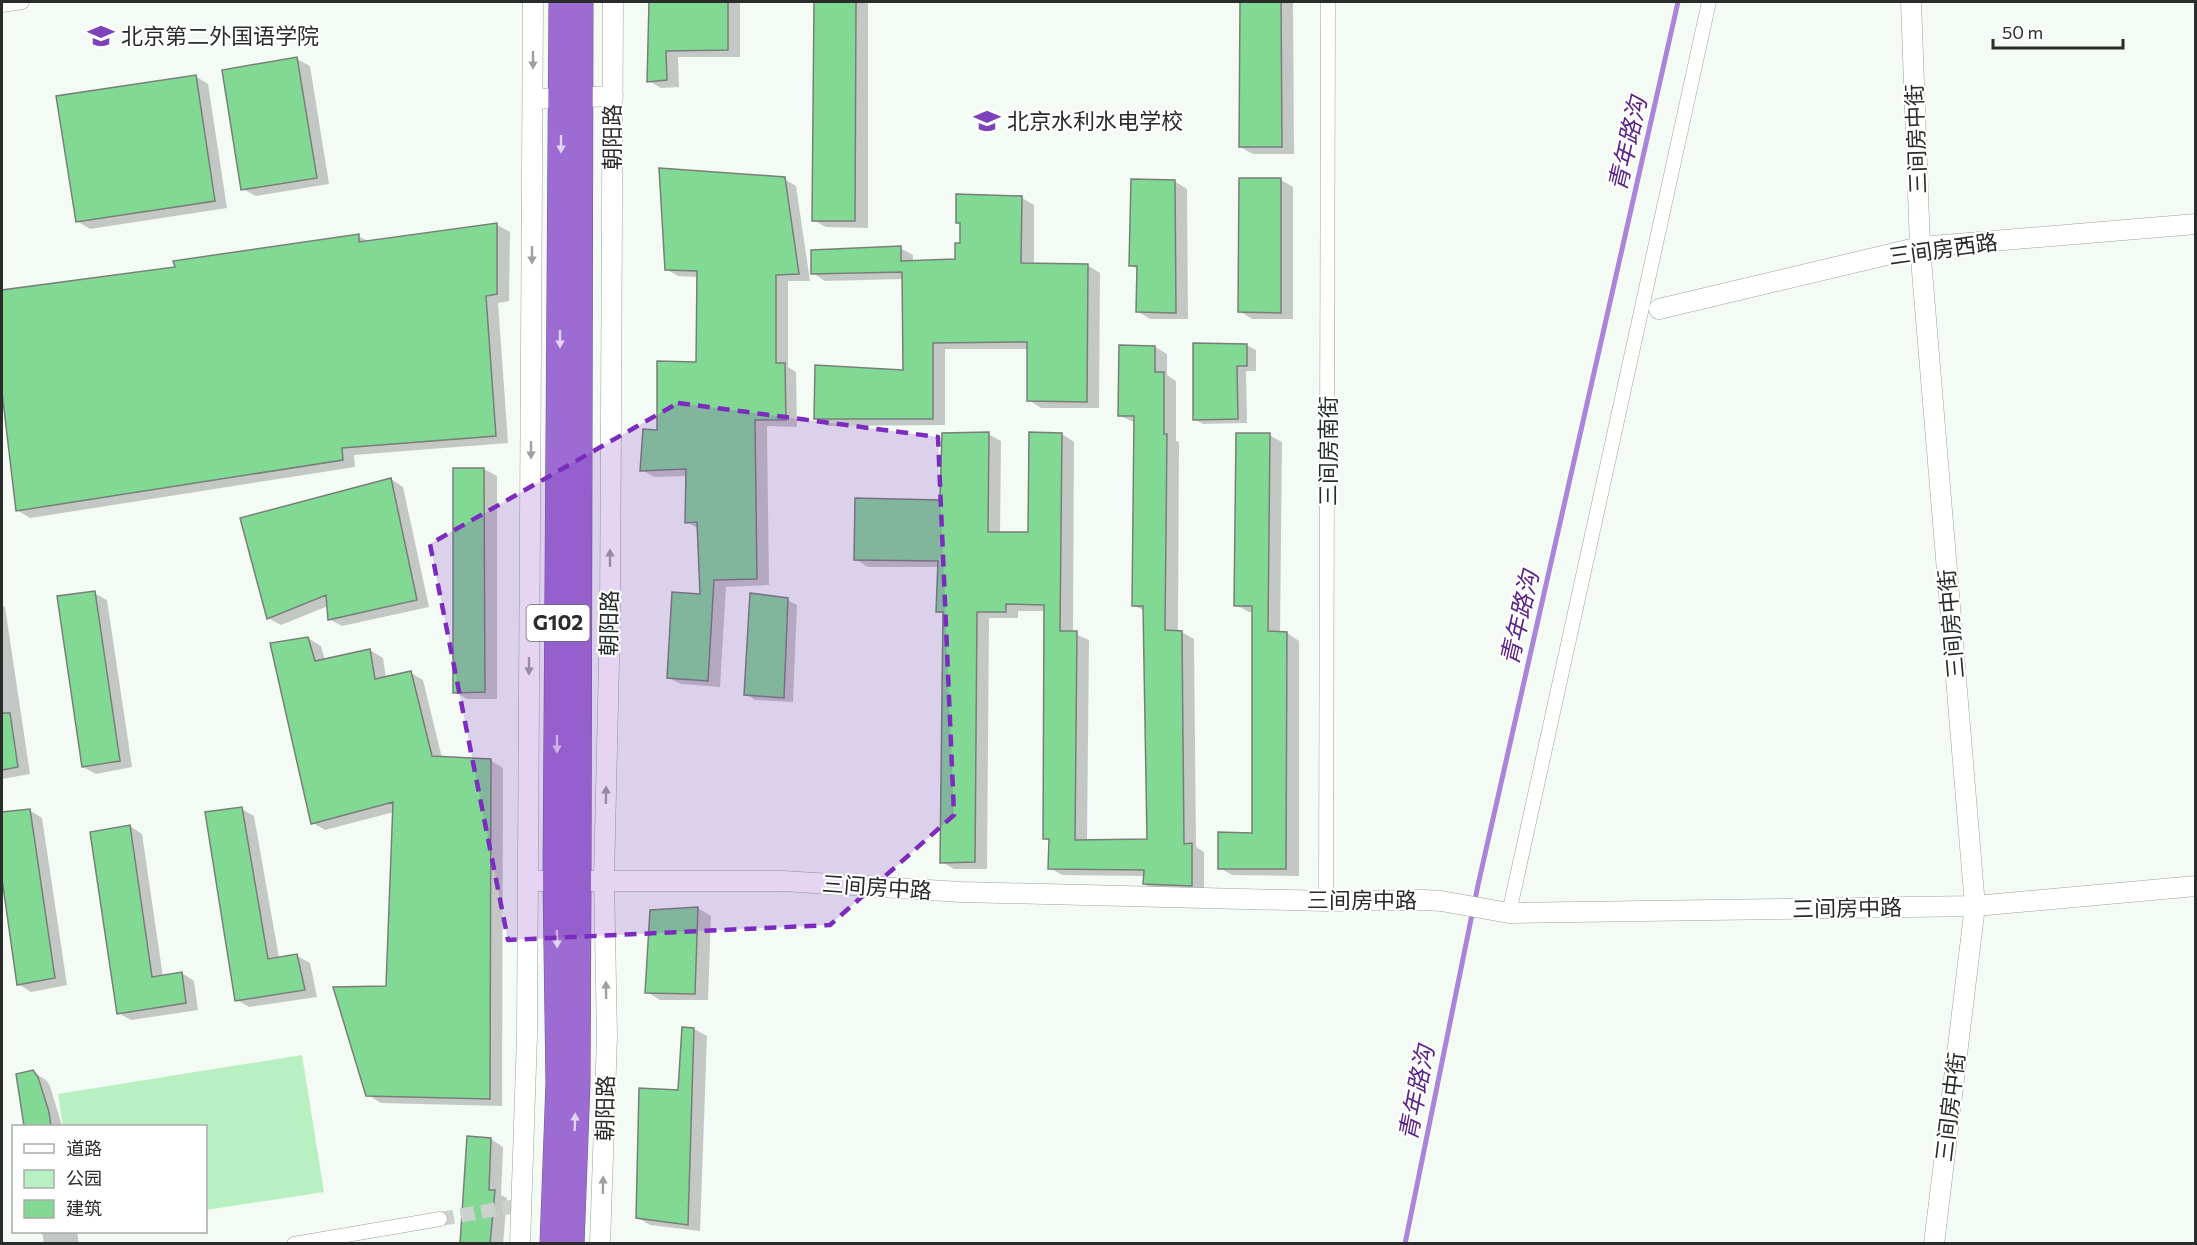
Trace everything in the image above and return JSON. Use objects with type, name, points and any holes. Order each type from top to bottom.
[{"type":"highway","name":"朝阳路","points":[[562,2],[571,98]]},
{"type":"highway","name":"朝阳路","points":[[553,1244],[567,879],[571,98],[580,2]]},
{"type":"highway","name":"朝阳路","points":[[567,879],[577,1083],[571,1244]]},
{"type":"street","points":[[2,5],[22,2]]},
{"type":"street","points":[[520,1244],[527,1036],[533,2]]},
{"type":"street","name":"朝阳路","points":[[600,1244],[607,1037],[604,879],[610,618],[613,2]]},
{"type":"street","name":"三间房南街","points":[[1326,901],[1328,2]]},
{"type":"street","points":[[1504,913],[1708,2]]},
{"type":"street","name":"三间房中街","points":[[1911,2],[1920,248],[1975,906],[1934,1244]]},
{"type":"street","points":[[533,99],[613,96]]},
{"type":"street","name":"三间房西路","points":[[1659,309],[1920,248],[2196,224]]},
{"type":"street","name":"三间房中路","points":[[528,880],[783,881],[961,892],[1326,901],[1441,901],[1504,913],[1975,906],[2196,886]]},
{"type":"street","points":[[294,1244],[440,1219]]},
{"type":"highlighted area","points":[[678,403],[938,437],[954,815],[830,925],[508,940],[430,544]]},
{"type":"green space","points":[[302,1055],[324,1192],[207,1210],[207,1125],[63,1125],[58,1094]]},
{"type":"building","points":[[649,2],[728,2],[728,50],[666,51],[667,80],[647,82]]},
{"type":"building","points":[[814,2],[856,2],[855,221],[812,221]]},
{"type":"building","points":[[1240,2],[1281,2],[1282,147],[1239,147]]},
{"type":"building","points":[[297,57],[317,178],[241,190],[222,70]]},
{"type":"building","points":[[196,75],[215,201],[76,222],[56,96]]},
{"type":"building","points":[[659,168],[785,177],[799,274],[776,275],[776,363],[785,363],[786,420],[755,420],[757,579],[714,580],[708,681],[667,678],[672,592],[700,594],[697,522],[685,523],[686,469],[640,471],[643,429],[657,430],[657,361],[696,362],[697,271],[665,270]]},
{"type":"building","points":[[1239,178],[1281,178],[1281,313],[1238,312]]},
{"type":"building","points":[[1131,179],[1175,180],[1176,313],[1136,312],[1137,266],[1129,266]]},
{"type":"building","points":[[956,194],[1022,196],[1021,263],[1088,264],[1087,402],[1027,401],[1027,342],[933,343],[933,419],[814,419],[815,365],[903,370],[902,272],[811,274],[811,250],[901,246],[901,261],[955,259],[955,243],[960,243],[960,223],[956,223]]},
{"type":"building","points":[[497,223],[497,294],[486,296],[496,436],[342,448],[343,460],[16,511],[2,392],[2,290],[175,267],[173,261],[359,234],[359,242]]},
{"type":"building","points":[[1193,343],[1247,344],[1247,366],[1237,366],[1238,419],[1193,420]]},
{"type":"building","points":[[1119,345],[1155,346],[1155,372],[1164,372],[1164,434],[1167,434],[1165,630],[1182,631],[1184,844],[1192,843],[1192,886],[1143,884],[1144,870],[1048,869],[1049,839],[1043,839],[1044,605],[1006,604],[1006,612],[977,612],[975,862],[940,863],[943,612],[936,612],[938,561],[854,560],[855,498],[940,500],[942,433],[989,432],[988,532],[1028,532],[1029,432],[1062,433],[1060,631],[1077,631],[1075,840],[1147,839],[1143,606],[1132,606],[1134,416],[1118,416]]},
{"type":"building","points":[[1236,433],[1270,433],[1268,631],[1287,632],[1286,869],[1218,869],[1218,832],[1252,833],[1252,606],[1234,606]]},
{"type":"building","points":[[453,468],[484,468],[485,692],[453,693]]},
{"type":"building","points":[[391,478],[417,600],[328,620],[326,595],[267,619],[240,518]]},
{"type":"building","points":[[95,591],[120,761],[82,767],[57,596]]},
{"type":"building","points":[[750,593],[788,598],[784,698],[744,695]]},
{"type":"building","points":[[308,637],[315,661],[370,649],[375,679],[411,671],[432,756],[491,759],[490,1099],[366,1096],[333,987],[386,986],[393,802],[311,824],[270,643]]},
{"type":"building","points":[[2,713],[10,713],[18,767],[2,770]]},
{"type":"building","points":[[242,807],[268,959],[297,954],[305,990],[235,1001],[205,812]]},
{"type":"building","points":[[30,809],[55,978],[17,985],[2,879],[2,812]]},
{"type":"building","points":[[130,825],[152,977],[182,972],[186,1003],[117,1014],[90,832]]},
{"type":"building","points":[[698,907],[695,994],[645,993],[650,910]]},
{"type":"building","points":[[682,1027],[694,1028],[688,1225],[636,1218],[639,1088],[678,1090]]},
{"type":"building","points":[[33,1070],[38,1077],[51,1125],[24,1125],[16,1074]]},
{"type":"building","points":[[467,1136],[491,1138],[489,1190],[495,1190],[490,1244],[460,1244]]},
{"type":"waterway","name":"青年路沟","points":[[1405,1244],[1478,885],[1678,2]]},
{"type":"tunnel","points":[[440,1219],[522,1205]]},
{"type":"place","name":"北京第二外国语学院","points":[[101,36]]},
{"type":"place","name":"北京水利水电学校","points":[[987,121]]}]
